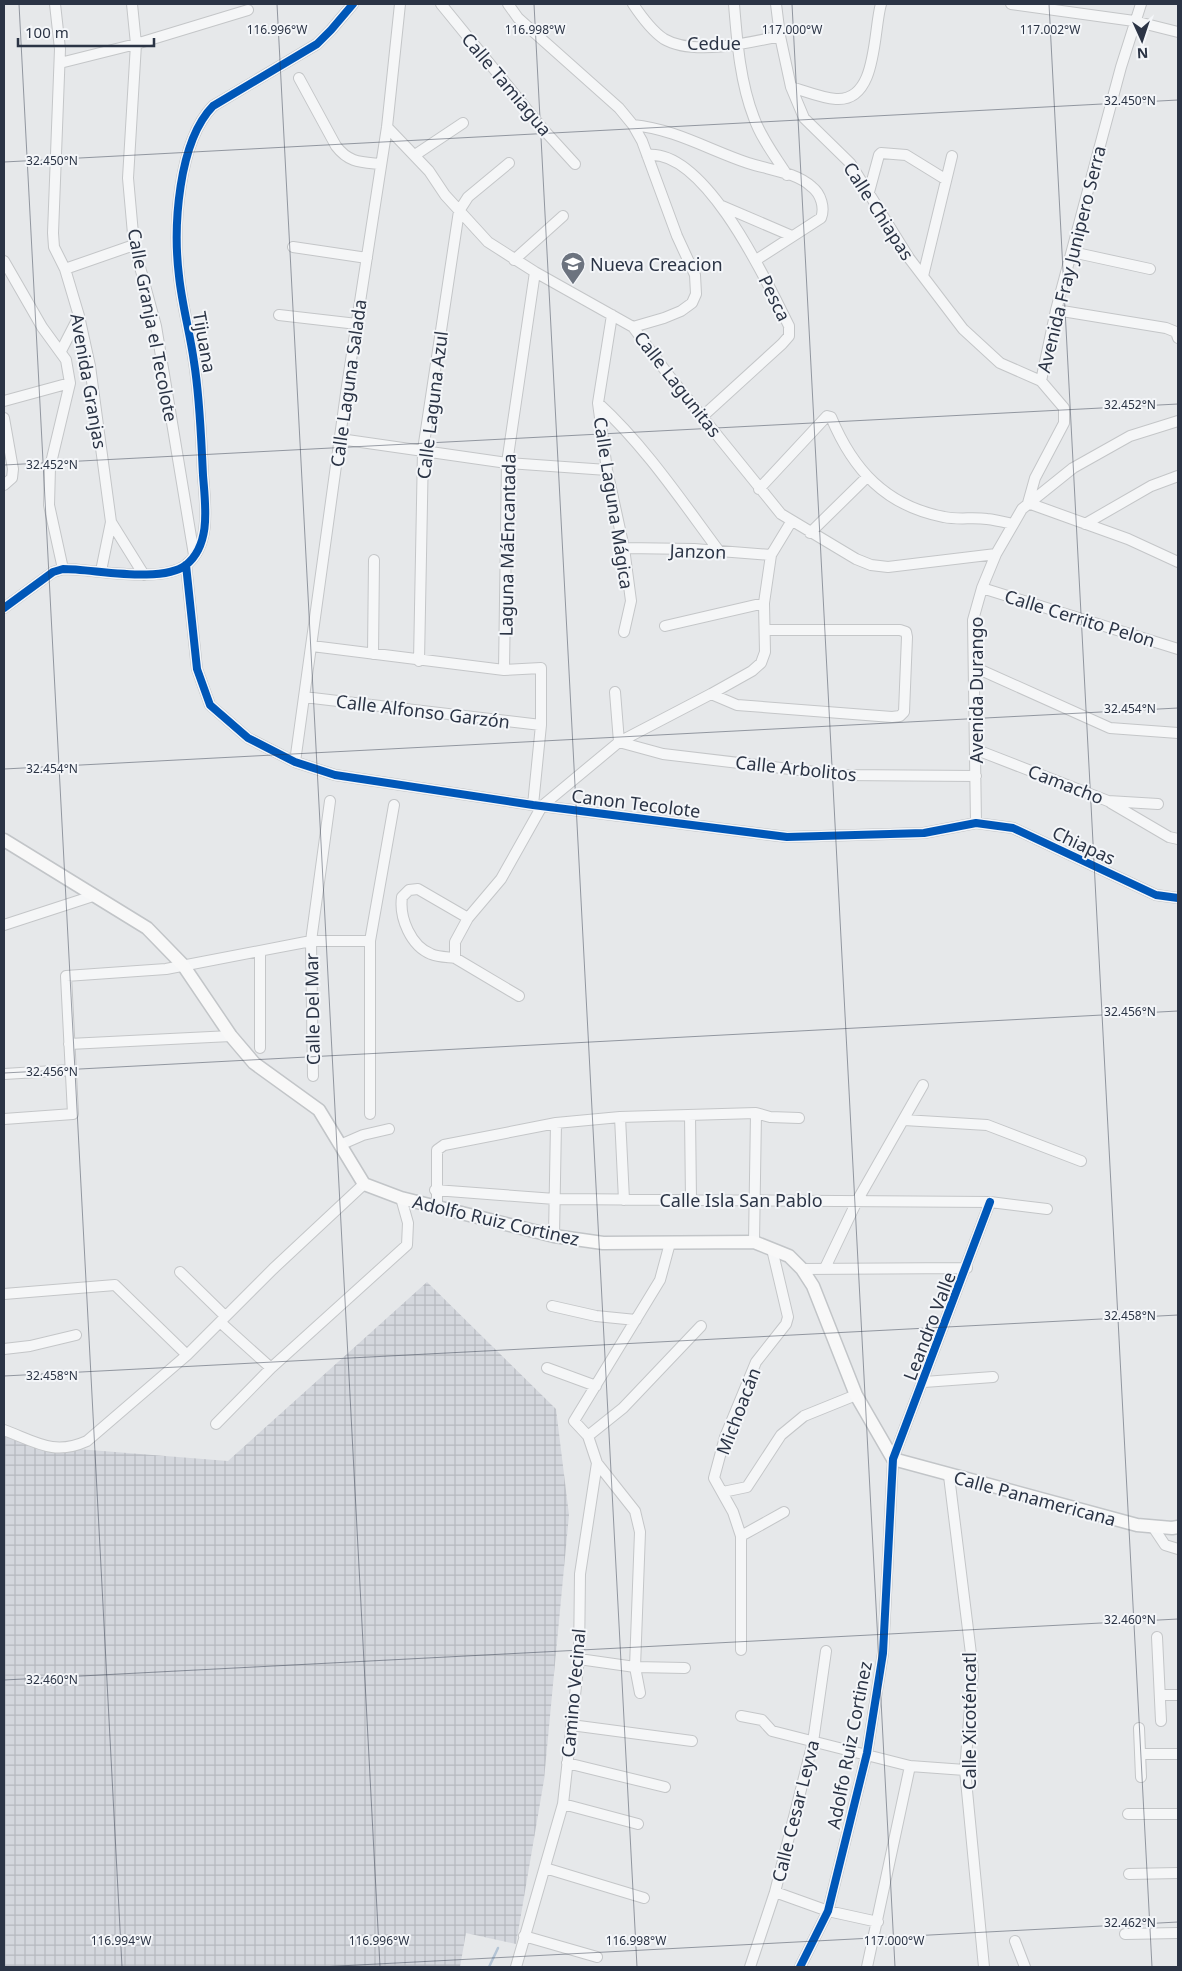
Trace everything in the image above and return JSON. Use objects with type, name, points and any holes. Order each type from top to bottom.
[{"type":"main road","points":[[5,844],[147,928],[183,965],[231,1036],[254,1063],[319,1110],[364,1184]]},
{"type":"main road","name":"Adolfo Ruiz Cortinez","points":[[364,1184],[401,1198],[554,1236],[603,1243],[754,1242],[789,1256],[802,1269],[813,1286],[856,1395],[893,1459]]},
{"type":"main road","name":"Calle Panamericana","points":[[893,1459],[949,1476],[1137,1525],[1178,1527]]},
{"type":"street","name":"Avenida Granjas","points":[[55,4],[60,63],[54,247],[65,269],[79,316],[90,366],[111,522],[101,570]]},
{"type":"street","name":"Calle Granja el Tecolote","points":[[132,4],[136,44],[128,178],[134,245],[156,326],[194,555]]},
{"type":"street","name":"Tijuana","points":[[186,565],[194,555],[204,533],[205,499],[195,370],[182,299],[177,246],[182,180],[190,143],[204,115],[213,106],[317,44],[332,30],[353,4]]},
{"type":"street","name":"Calle Laguna Salada","points":[[295,762],[340,439],[382,164],[400,4]]},
{"type":"street","name":"Calle Tamiagua","points":[[441,4],[543,129],[575,164]]},
{"type":"street","points":[[508,4],[518,18],[619,108],[633,125],[642,141],[677,236],[695,276],[697,285],[692,303],[681,311],[633,327]]},
{"type":"street","name":"Cedue","points":[[634,4],[641,16],[665,39],[690,46],[737,46],[780,36]]},
{"type":"street","points":[[734,4],[737,46],[753,117],[769,148],[787,174]]},
{"type":"street","name":"Calle Chiapas","points":[[776,4],[780,36],[791,87],[804,118],[850,163],[909,258],[963,329],[983,349],[1008,367],[1041,380]]},
{"type":"street","points":[[791,87],[834,99],[850,98],[857,92],[869,69],[881,4]]},
{"type":"street","points":[[1012,4],[1134,21],[1178,32]]},
{"type":"street","name":"Avenida Fray Junipero Serra","points":[[1028,503],[1035,478],[1064,423],[1064,408],[1041,380],[1056,310],[1134,21],[1142,4]]},
{"type":"street","points":[[60,63],[136,44],[248,10]]},
{"type":"street","points":[[299,78],[336,146],[344,156],[353,162],[382,164]]},
{"type":"street","points":[[415,155],[463,123]]},
{"type":"street","points":[[633,125],[655,127],[670,132],[746,163],[799,178],[813,187],[818,194],[824,211],[821,218],[756,260]]},
{"type":"street","name":"Calle Lagunitas","points":[[387,127],[415,155],[459,211],[488,242],[514,260],[633,327],[759,489],[781,514],[792,522],[856,559],[871,565],[888,567],[996,554]]},
{"type":"street","points":[[869,192],[879,154],[881,153],[906,155],[945,179]]},
{"type":"street","points":[[647,155],[657,154],[682,165],[722,206],[792,236]]},
{"type":"street","points":[[923,276],[952,156]]},
{"type":"street","points":[[459,211],[468,197],[509,162]]},
{"type":"street","name":"Pesca","points":[[703,416],[789,336],[790,326],[756,260],[722,206]]},
{"type":"street","name":"Calle Laguna Azul","points":[[419,661],[423,450],[459,211]]},
{"type":"street","points":[[514,260],[563,216]]},
{"type":"street","points":[[65,269],[134,245]]},
{"type":"street","points":[[293,247],[367,258]]},
{"type":"street","points":[[1072,252],[1150,269]]},
{"type":"street","points":[[4,261],[42,327],[66,360],[70,383],[50,477],[49,505],[63,569]]},
{"type":"street","name":"Laguna MáEncantada","points":[[504,670],[507,463],[535,272]]},
{"type":"street","points":[[1056,310],[1166,328],[1176,332],[1178,338]]},
{"type":"street","points":[[278,315],[357,324]]},
{"type":"street","name":"Calle Laguna Mágica","points":[[612,315],[598,403],[607,470],[624,548],[631,601],[624,632]]},
{"type":"street","points":[[61,351],[79,316]]},
{"type":"street","points":[[4,401],[70,383]]},
{"type":"street","points":[[598,403],[619,422],[642,450],[719,551]]},
{"type":"street","points":[[759,489],[826,416],[830,418],[843,446],[866,478],[911,508],[946,518],[986,519],[1013,524]]},
{"type":"street","points":[[4,418],[13,468],[12,478],[4,485]]},
{"type":"street","name":"Avenida Durango","points":[[976,823],[977,750],[973,620],[982,588],[996,554],[1022,509],[1073,468],[1130,436],[1178,421]]},
{"type":"street","points":[[340,439],[507,463],[607,470]]},
{"type":"street","points":[[1085,524],[1151,486],[1178,476]]},
{"type":"street","points":[[810,533],[866,478]]},
{"type":"street","points":[[1028,503],[1128,539],[1178,562]]},
{"type":"street","name":"Avenida Granjas","points":[[111,522],[144,575]]},
{"type":"street","points":[[537,805],[618,742],[711,694],[761,664],[765,652],[764,603],[770,555],[792,522]]},
{"type":"street","name":"Janzon","points":[[624,548],[719,551],[770,555]]},
{"type":"street","points":[[372,654],[374,560]]},
{"type":"street","points":[[4,608],[46,577],[63,569],[101,570],[144,575],[166,573],[186,565],[198,669],[210,705],[248,738],[295,762]]},
{"type":"street","name":"Calle Cerrito Pelon","points":[[982,588],[1178,649]]},
{"type":"street","points":[[665,626],[764,603]]},
{"type":"street","points":[[711,694],[738,705],[892,718],[900,716],[904,712],[906,632],[900,630],[765,630]]},
{"type":"street","points":[[312,646],[419,661],[504,670],[523,670],[540,667],[542,669],[537,805],[501,879],[468,918],[455,942],[455,958]]},
{"type":"street","points":[[974,667],[1110,728],[1178,733]]},
{"type":"street","points":[[615,692],[618,742]]},
{"type":"street","name":"Calle Alfonso Garzón","points":[[304,697],[541,725]]},
{"type":"street","name":"Calle Arbolitos","points":[[618,742],[663,754],[841,775],[976,776]]},
{"type":"street","name":"Camacho","points":[[977,750],[1108,801],[1158,804]]},
{"type":"street","name":"Canon Tecolote","points":[[295,762],[335,775],[537,805],[787,837],[924,833],[976,823]]},
{"type":"street","name":"Calle Del Mar","points":[[313,1076],[311,941],[330,801]]},
{"type":"street","points":[[1108,801],[1169,837],[1178,838]]},
{"type":"street","points":[[370,1114],[370,941],[394,805]]},
{"type":"street","name":"Chiapas","points":[[976,823],[1013,828],[1156,895],[1178,898]]},
{"type":"street","points":[[468,918],[418,890],[409,890],[402,898],[402,916],[412,939],[422,950],[433,955],[455,958],[519,996]]},
{"type":"street","points":[[4,925],[93,896]]},
{"type":"street","points":[[4,1119],[73,1114],[66,976],[166,969],[311,941],[370,941]]},
{"type":"street","points":[[260,951],[260,1048]]},
{"type":"street","points":[[69,1044],[231,1036]]},
{"type":"street","points":[[4,1074],[70,1070]]},
{"type":"street","points":[[825,1268],[857,1201],[923,1086]]},
{"type":"street","points":[[754,1242],[756,1113]]},
{"type":"street","points":[[437,1207],[435,1190],[437,1150],[444,1145],[556,1123],[620,1117],[756,1113],[770,1117],[799,1118]]},
{"type":"street","points":[[690,1115],[691,1200]]},
{"type":"street","points":[[620,1117],[624,1200]]},
{"type":"street","points":[[904,1120],[987,1125],[1081,1161]]},
{"type":"street","points":[[554,1236],[556,1123]]},
{"type":"street","points":[[340,1145],[363,1135],[389,1129]]},
{"type":"street","points":[[4,1430],[53,1449],[71,1448],[87,1441],[187,1355],[364,1184]]},
{"type":"street","name":"Calle Isla San Pablo","points":[[435,1190],[555,1199],[990,1202],[1047,1209]]},
{"type":"street","points":[[216,1424],[271,1368],[407,1245],[408,1223],[401,1198]]},
{"type":"street","name":"Leandro Valle","points":[[893,1459],[924,1382],[990,1202]]},
{"type":"street","points":[[547,1368],[596,1386],[660,1280],[670,1243]]},
{"type":"street","name":"Michoacán","points":[[741,1536],[723,1492],[714,1478],[725,1437],[756,1362],[788,1317],[772,1249]]},
{"type":"street","points":[[802,1269],[967,1268]]},
{"type":"street","points":[[180,1272],[271,1368]]},
{"type":"street","points":[[4,1294],[115,1285],[187,1355]]},
{"type":"street","points":[[552,1306],[596,1316],[636,1320]]},
{"type":"street","points":[[588,1436],[623,1408],[701,1326]]},
{"type":"street","points":[[4,1349],[30,1346],[76,1335]]},
{"type":"street","points":[[924,1382],[993,1378]]},
{"type":"street","name":"Camino Vecinal","points":[[516,1967],[563,1804],[579,1659],[580,1574],[597,1463],[588,1436],[574,1421],[596,1386]]},
{"type":"street","points":[[723,1492],[747,1487],[781,1435],[804,1416],[856,1395]]},
{"type":"street","name":"Adolfo Ruiz Cortinez","points":[[800,1967],[828,1911],[867,1753],[883,1653],[893,1459]]},
{"type":"street","points":[[597,1463],[634,1511],[640,1532],[636,1667],[640,1693]]},
{"type":"street","name":"Calle Xicoténcatl","points":[[949,1476],[973,1670],[965,1770],[984,1967]]},
{"type":"street","points":[[741,1650],[741,1536],[784,1512]]},
{"type":"street","points":[[1153,1527],[1165,1545],[1178,1548]]},
{"type":"street","points":[[1157,1637],[1161,1721]]},
{"type":"street","name":"Calle Cesar Leyva","points":[[750,1967],[776,1892],[813,1742],[826,1651]]},
{"type":"street","points":[[579,1659],[636,1667],[685,1668]]},
{"type":"street","points":[[1160,1695],[1178,1695]]},
{"type":"street","points":[[741,1716],[762,1720],[772,1731],[867,1753],[910,1766],[965,1770]]},
{"type":"street","points":[[571,1726],[692,1741]]},
{"type":"street","points":[[1139,1728],[1141,1777]]},
{"type":"street","points":[[1141,1754],[1178,1754]]},
{"type":"street","points":[[568,1763],[665,1787]]},
{"type":"street","points":[[867,1967],[910,1766]]},
{"type":"street","points":[[563,1804],[638,1824]]},
{"type":"street","points":[[1128,1814],[1178,1814]]},
{"type":"street","points":[[545,1868],[644,1898]]},
{"type":"street","points":[[1129,1874],[1178,1873]]},
{"type":"street","points":[[776,1892],[828,1911],[878,1922]]},
{"type":"street","points":[[1125,1934],[1178,1933]]},
{"type":"street","points":[[524,1936],[597,1957]]},
{"type":"street","points":[[1015,1941],[1025,1967]]},
{"type":"shaded area","points":[[427,1282],[556,1409],[569,1515],[544,1780],[516,1944],[466,1933],[460,1967],[4,1967],[4,1433],[65,1448],[228,1461]]},
{"type":"waterway","points":[[489,1967],[498,1948]]},
{"type":"cycle path","points":[[4,608],[53,572],[63,569],[145,575],[161,574],[175,571],[186,565],[200,546],[205,523],[205,511],[198,390],[180,287],[177,256],[178,210],[185,163],[201,122],[213,106],[317,44],[353,4]]},
{"type":"cycle path","points":[[186,565],[197,669],[210,705],[248,738],[295,762],[335,775],[533,805],[787,837],[924,833],[976,823],[1013,828],[1156,895],[1178,898]]},
{"type":"cycle path","points":[[800,1967],[828,1911],[867,1753],[883,1653],[893,1459],[990,1202]]},
{"type":"place","name":"Nueva Creacion","points":[[573,285]]}]
